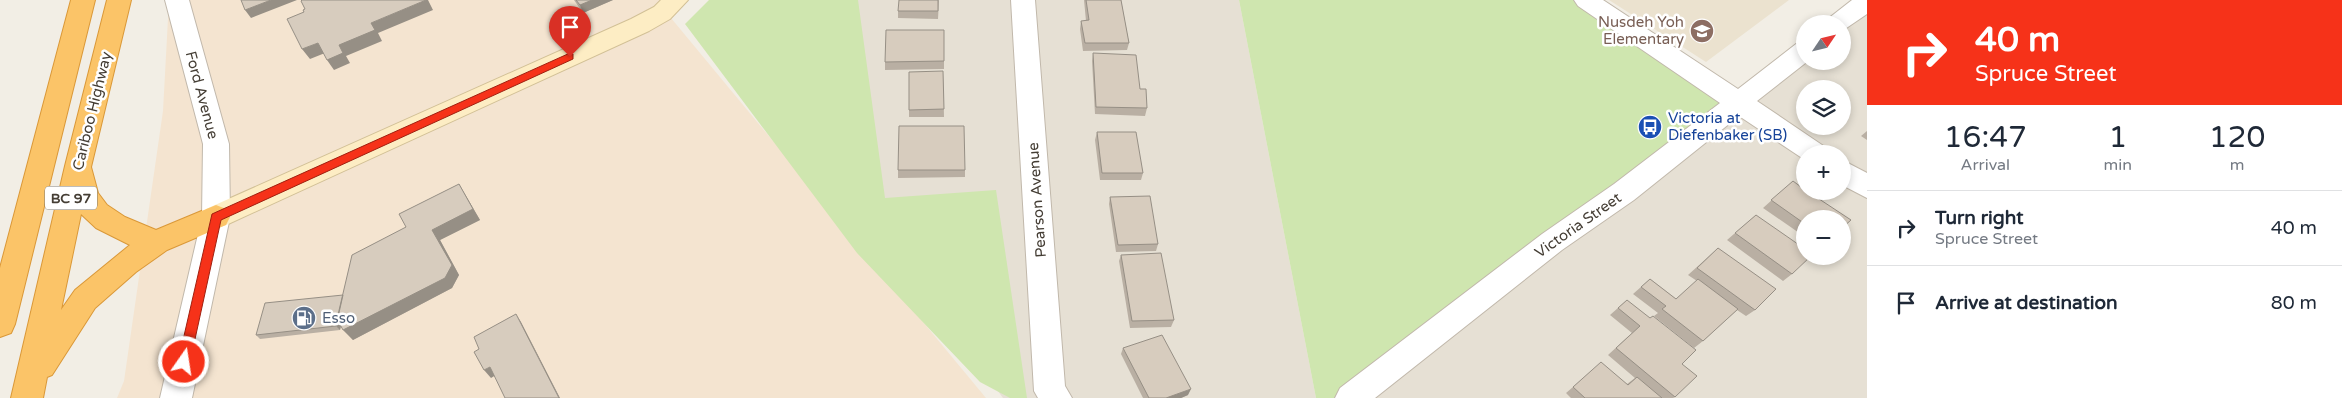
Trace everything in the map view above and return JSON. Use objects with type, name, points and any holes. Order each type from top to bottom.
[{"type":"highway","name":"BC 97","points":[[0,324],[83,0]]},
{"type":"highway","name":"Cariboo Highway","points":[[29,388],[78,166],[119,0]]},
{"type":"highway","points":[[78,166],[85,197],[98,212],[119,229],[157,242]]},
{"type":"highway","points":[[29,388],[85,299],[126,263],[157,242],[216,217]]},
{"type":"street","name":"Ford Avenue","points":[[176,398],[216,217],[216,144],[177,0]]},
{"type":"street","points":[[216,217],[640,25],[662,13],[676,0]]},
{"type":"street","name":"Pearson Avenue","points":[[1023,0],[1050,391],[1056,398]]},
{"type":"street","points":[[1586,0],[1803,145]]},
{"type":"street","points":[[1849,15],[1867,1]]},
{"type":"street","name":"Victoria Street","points":[[1351,398],[1552,242],[1624,192],[1796,57]]},
{"type":"street","points":[[1851,177],[1867,187]]},
{"type":"shaded area","points":[[169,0],[676,0],[671,18],[986,398],[117,398],[124,381],[163,111]]},
{"type":"shaded area","points":[[788,0],[1239,0],[1316,398],[1003,398],[776,88]]},
{"type":"shaded area","name":"Nusdeh Yoh Elementary","points":[[1609,0],[1789,0],[1706,62]]},
{"type":"shaded area","points":[[1867,0],[1867,398],[1361,398],[1796,68],[1796,70],[1851,70],[1851,15]]},
{"type":"green space","points":[[709,0],[858,0],[885,198],[996,190],[1027,398],[1010,398],[980,382],[857,253],[685,24]]},
{"type":"green space","points":[[1239,0],[1586,0],[1736,99],[1361,398],[1316,398]]},
{"type":"building","points":[[241,0],[271,0],[245,10]]},
{"type":"building","points":[[302,0],[426,0],[371,23],[375,30],[339,45],[343,53],[327,60],[318,43],[302,49],[287,19],[304,12]]},
{"type":"building","points":[[576,0],[592,0],[580,5]]},
{"type":"building","points":[[899,0],[938,0],[938,11],[898,11]]},
{"type":"building","points":[[1086,0],[1121,0],[1129,43],[1085,43],[1081,21],[1089,20]]},
{"type":"building","points":[[886,30],[944,30],[944,61],[885,62]]},
{"type":"building","points":[[1093,53],[1136,55],[1140,89],[1146,89],[1147,108],[1096,107]]},
{"type":"building","points":[[943,71],[944,109],[909,110],[909,72]]},
{"type":"building","points":[[899,126],[964,126],[965,170],[898,170]]},
{"type":"building","points":[[1097,132],[1136,132],[1143,173],[1102,173]]},
{"type":"building","points":[[1793,181],[1796,183],[1796,200],[1821,200],[1836,210],[1796,210],[1796,218],[1771,200]]},
{"type":"building","points":[[459,184],[473,209],[432,230],[452,265],[445,278],[343,330],[337,319],[352,255],[406,227],[399,214]]},
{"type":"building","points":[[1150,196],[1158,244],[1118,245],[1110,197]]},
{"type":"building","points":[[1756,215],[1796,243],[1796,265],[1802,265],[1792,274],[1735,233]]},
{"type":"building","points":[[1718,248],[1776,289],[1755,310],[1697,268]]},
{"type":"building","points":[[1161,253],[1174,320],[1132,321],[1121,255]]},
{"type":"building","points":[[1650,279],[1676,299],[1698,279],[1738,309],[1703,341],[1662,309],[1666,306],[1641,287]]},
{"type":"building","name":"Esso","points":[[343,295],[336,326],[256,335],[265,303]]},
{"type":"building","points":[[1627,300],[1650,318],[1653,316],[1696,350],[1682,364],[1697,376],[1675,397],[1616,348],[1640,326],[1618,308]]},
{"type":"building","points":[[516,314],[559,398],[505,398],[490,367],[484,370],[474,352],[479,349],[474,337]]},
{"type":"building","points":[[1162,335],[1191,389],[1166,398],[1149,398],[1123,348]]},
{"type":"building","points":[[1601,362],[1628,385],[1637,377],[1662,398],[1585,398],[1573,387]]},
{"type":"place","name":"Nusdeh Yoh Elementary","points":[[1702,31]]},
{"type":"place","name":"Victoria at Diefenbaker (SB)","points":[[1650,127]]},
{"type":"place","name":"Esso","points":[[304,318]]},
{"type":"route","points":[[184,362],[216,217],[570,57]]}]
